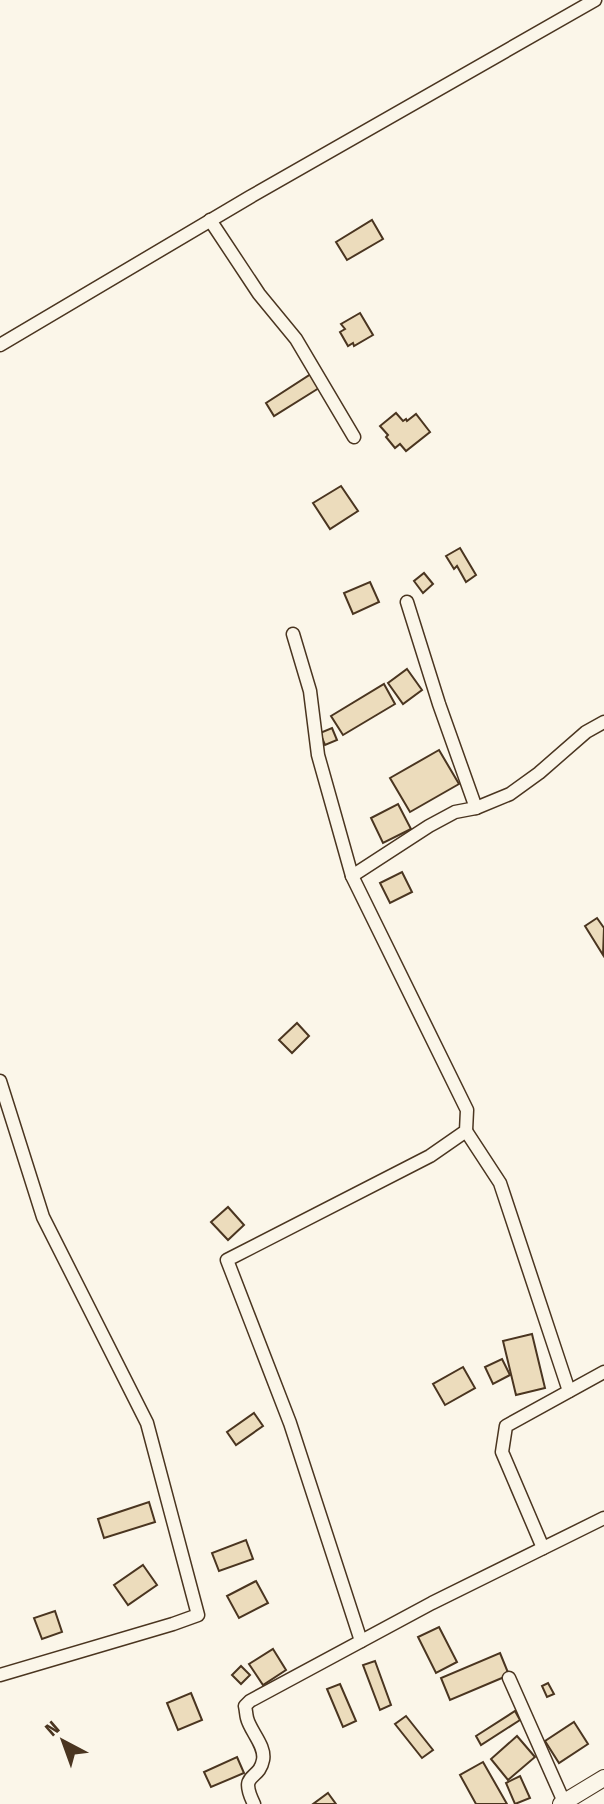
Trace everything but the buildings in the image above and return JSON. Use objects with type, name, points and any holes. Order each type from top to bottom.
[{"type":"street","points":[[0,345],[210,220],[595,0]]},
{"type":"street","points":[[210,220],[259,294],[296,339],[354,437]]},
{"type":"street","points":[[407,602],[476,808]]},
{"type":"street","points":[[293,634],[310,691],[318,755],[352,876],[467,1110],[466,1131],[500,1183],[569,1391]]},
{"type":"street","points":[[352,876],[455,812],[476,808],[510,794],[586,732],[604,722]]},
{"type":"street","points":[[0,1081],[43,1217],[147,1423],[198,1615],[0,1675]]},
{"type":"street","points":[[361,1641],[290,1423],[227,1260],[430,1156],[466,1131]]},
{"type":"street","points":[[543,1548],[502,1452],[506,1426],[604,1372]]},
{"type":"street","points":[[254,1804],[247,1784],[264,1757],[247,1718],[245,1706],[250,1701],[432,1602],[604,1518]]},
{"type":"street","points":[[509,1678],[562,1803],[604,1778]]}]
